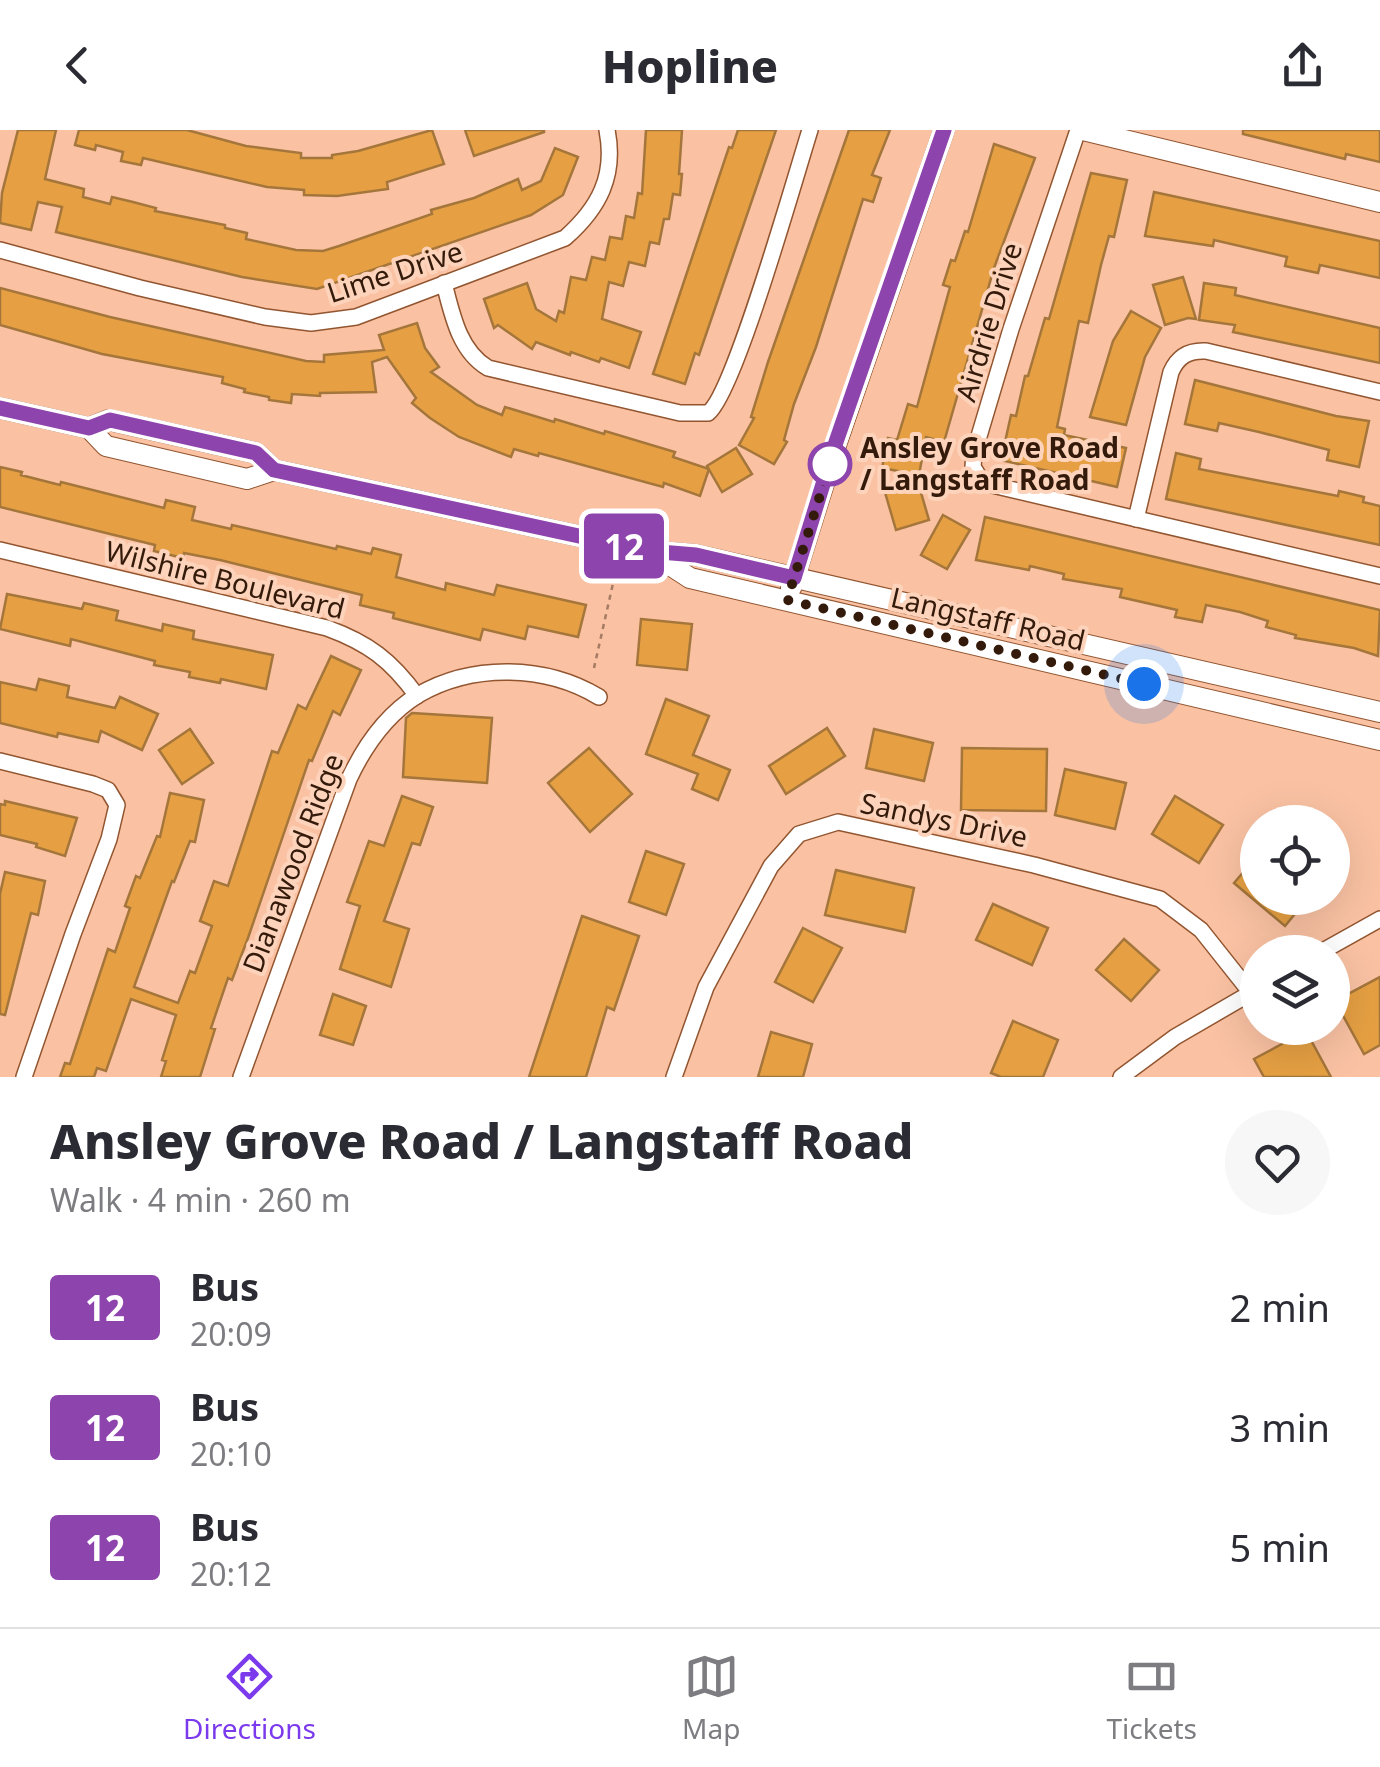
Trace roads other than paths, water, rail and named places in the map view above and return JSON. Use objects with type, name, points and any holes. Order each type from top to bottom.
[{"type":"main road","points":[[787,600],[836,442],[944,130]]},
{"type":"main road","points":[[1080,130],[1380,202]]},
{"type":"main road","name":"Langstaff Road","points":[[0,408],[89,428],[106,446],[247,479],[274,470],[648,551],[696,555],[1380,712]]},
{"type":"main road","name":"Langstaff Road","points":[[648,551],[690,578],[1380,740]]},
{"type":"street","name":"Lime Drive","points":[[0,250],[140,288],[294,322],[356,317],[553,244],[580,225],[592,212],[607,182],[607,130]]},
{"type":"street","points":[[444,283],[465,345],[474,360],[488,368],[680,413],[708,413],[720,400],[738,353],[810,130]]},
{"type":"street","name":"Airdrie Drive","points":[[1080,130],[1011,329],[973,467],[988,484],[1380,576]]},
{"type":"street","points":[[1136,518],[1171,372],[1182,356],[1194,350],[1206,351],[1380,392]]},
{"type":"street","name":"Wilshire Boulevard","points":[[0,550],[327,628],[349,636],[392,663],[417,696]]},
{"type":"street","name":"Dianawood Ridge","points":[[241,1077],[348,779],[362,750],[391,717],[417,696],[445,683],[508,672],[575,682],[599,697]]},
{"type":"street","points":[[0,761],[93,784],[108,790],[117,805],[109,839],[24,1077]]},
{"type":"street","name":"Sandys Drive","points":[[674,1077],[706,988],[772,866],[799,834],[838,822],[1034,865],[1160,899],[1201,930],[1240,975]]},
{"type":"street","points":[[1350,935],[1380,918]]},
{"type":"street","points":[[1122,1077],[1175,1037],[1240,999]]},
{"type":"place","name":"Ansley Grove Road / Langstaff Road","points":[[830,464]]}]
